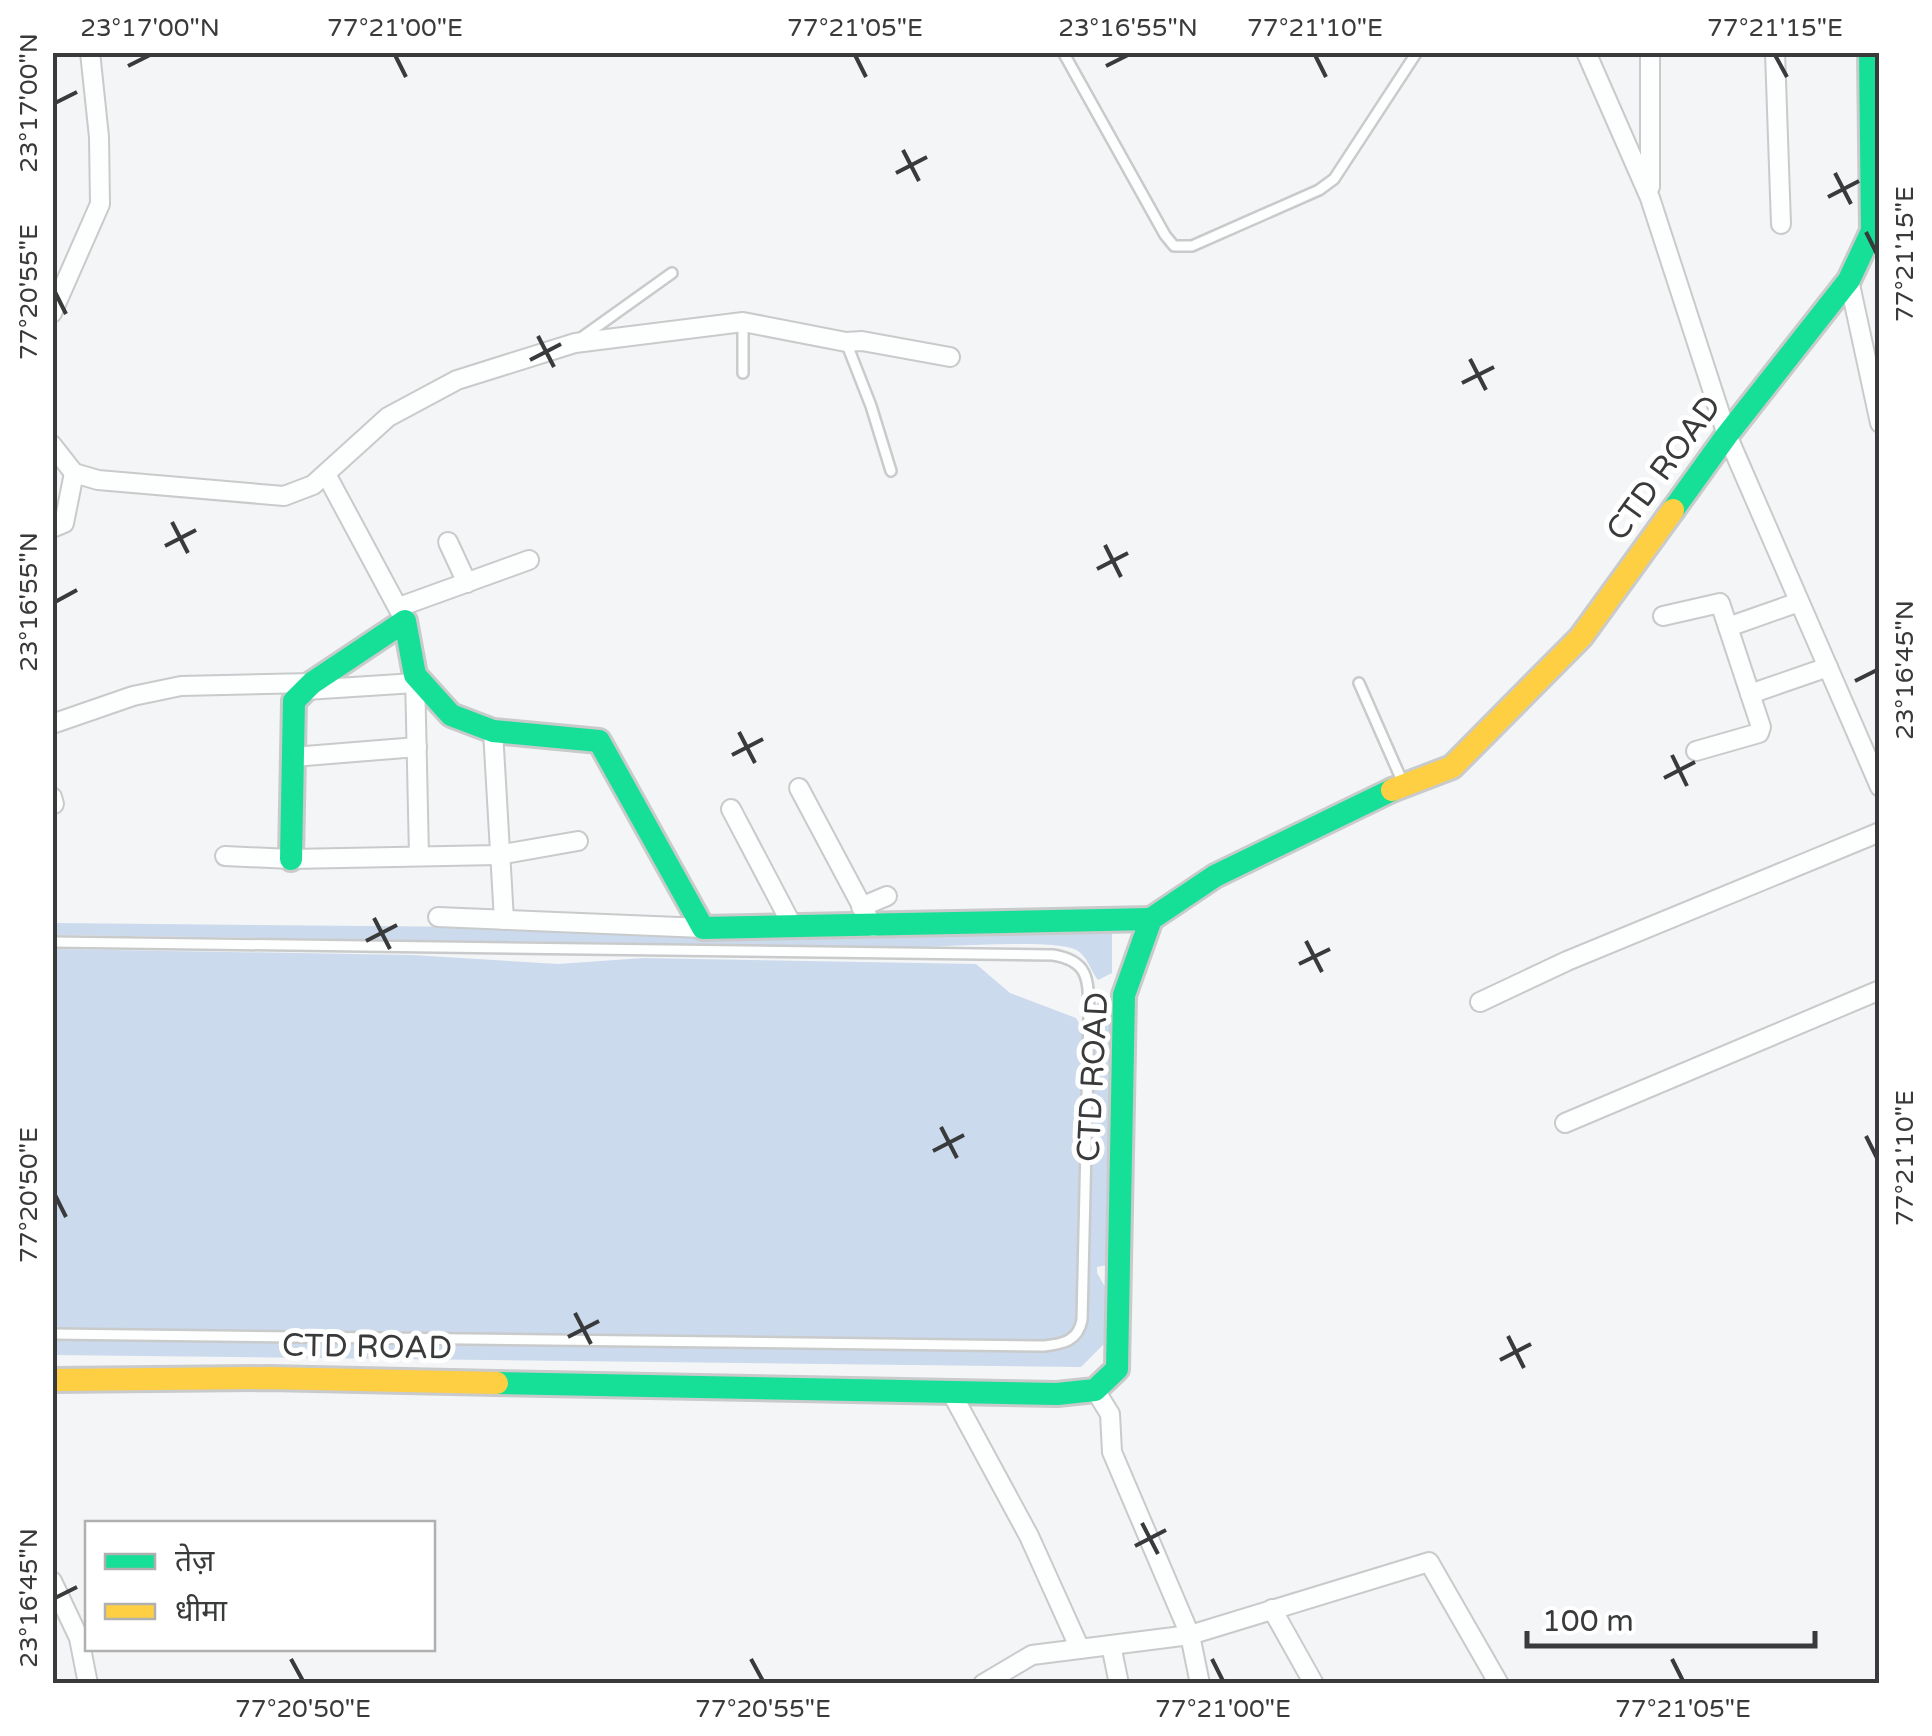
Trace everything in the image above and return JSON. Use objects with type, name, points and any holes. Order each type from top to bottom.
[{"type":"street","points":[[52,313],[100,204],[99,137],[90,52]]},
{"type":"street","points":[[1586,52],[1650,198],[1727,435],[1880,787]]},
{"type":"street","points":[[1650,52],[1650,198]]},
{"type":"street","points":[[1775,52],[1782,224]]},
{"type":"street","name":"CTD ROAD","points":[[52,1380],[268,1378],[1057,1394],[1095,1390],[1117,1369],[1124,996],[1151,919],[1215,876],[1370,798],[1452,767],[1581,636],[1727,435],[1849,280],[1876,230],[1870,52]]},
{"type":"street","points":[[1849,280],[1880,423]]},
{"type":"street","points":[[52,446],[74,473],[98,480],[284,496],[313,485],[388,417],[457,380],[575,343],[742,322],[950,357]]},
{"type":"street","points":[[52,528],[64,522],[74,473]]},
{"type":"street","points":[[326,474],[402,614],[415,679],[419,856]]},
{"type":"street","points":[[448,542],[467,583]]},
{"type":"street","points":[[291,859],[294,701],[402,614],[467,583],[529,560]]},
{"type":"street","points":[[1663,616],[1716,602],[1722,606],[1761,727],[1759,734],[1696,751]]},
{"type":"street","points":[[1728,626],[1799,602]]},
{"type":"street","points":[[1750,694],[1828,667]]},
{"type":"street","points":[[52,724],[160,689],[309,687],[415,679],[451,715],[493,731],[598,741],[703,928]]},
{"type":"street","points":[[493,731],[504,920]]},
{"type":"street","points":[[293,758],[417,747]]},
{"type":"street","points":[[799,788],[867,917]]},
{"type":"street","points":[[731,809],[792,925]]},
{"type":"street","points":[[1480,1002],[1567,961],[1880,832]]},
{"type":"street","points":[[225,856],[291,859],[498,855],[578,841]]},
{"type":"street","points":[[867,917],[887,896]]},
{"type":"street","points":[[438,917],[703,928],[867,917],[1151,919]]},
{"type":"street","points":[[1565,1124],[1880,990]]},
{"type":"street","points":[[1095,1390],[1110,1414],[1112,1452],[1190,1635],[1200,1684]]},
{"type":"street","points":[[952,1392],[1028,1536],[1080,1649]]},
{"type":"street","points":[[983,1684],[1032,1655],[1190,1635],[1429,1562],[1499,1684]]},
{"type":"street","points":[[52,1581],[79,1638],[88,1684]]},
{"type":"street","points":[[1272,1609],[1314,1684]]},
{"type":"street","points":[[1111,1645],[1119,1684]]},
{"type":"lane","points":[[1063,52],[1165,235],[1174,246],[1192,246],[1302,198],[1334,179],[1417,52]]},
{"type":"lane","points":[[575,343],[672,273]]},
{"type":"lane","points":[[742,322],[743,373]]},
{"type":"lane","points":[[846,342],[891,471]]},
{"type":"lane","points":[[1359,684],[1404,785]]},
{"type":"lane","points":[[52,942],[1053,955],[1076,961],[1093,991],[1082,1320],[1080,1330],[1067,1342],[1044,1346],[52,1334]]},
{"type":"shaded area","points":[[53,923],[1112,933],[1112,973],[1098,980],[1078,951],[1043,944],[913,947],[53,935]]},
{"type":"shaded area","points":[[53,949],[412,955],[558,964],[644,958],[976,964],[1010,993],[1076,1018],[1083,1031],[1075,1322],[1066,1336],[1046,1342],[53,1328]]},
{"type":"shaded area","points":[[1098,1002],[1111,1011],[1107,1265],[1097,1267],[1107,1290],[1108,1340],[1081,1367],[53,1355],[53,1338],[1062,1348],[1079,1339],[1085,1321],[1092,1013]]},
{"type":"traffic: fast","points":[[1673,510],[1849,280],[1872,231],[1870,52]]},
{"type":"traffic: fast","points":[[291,859],[294,701],[312,683],[405,621],[415,675],[451,715],[493,731],[599,741],[703,928],[1151,919]]},
{"type":"traffic: fast","points":[[497,1383],[1057,1394],[1095,1390],[1117,1369],[1124,995],[1151,919],[1215,876],[1392,790]]},
{"type":"traffic: slow","points":[[1392,790],[1452,767],[1581,637],[1673,510]]},
{"type":"traffic: slow","points":[[52,1380],[268,1378],[497,1383]]}]
